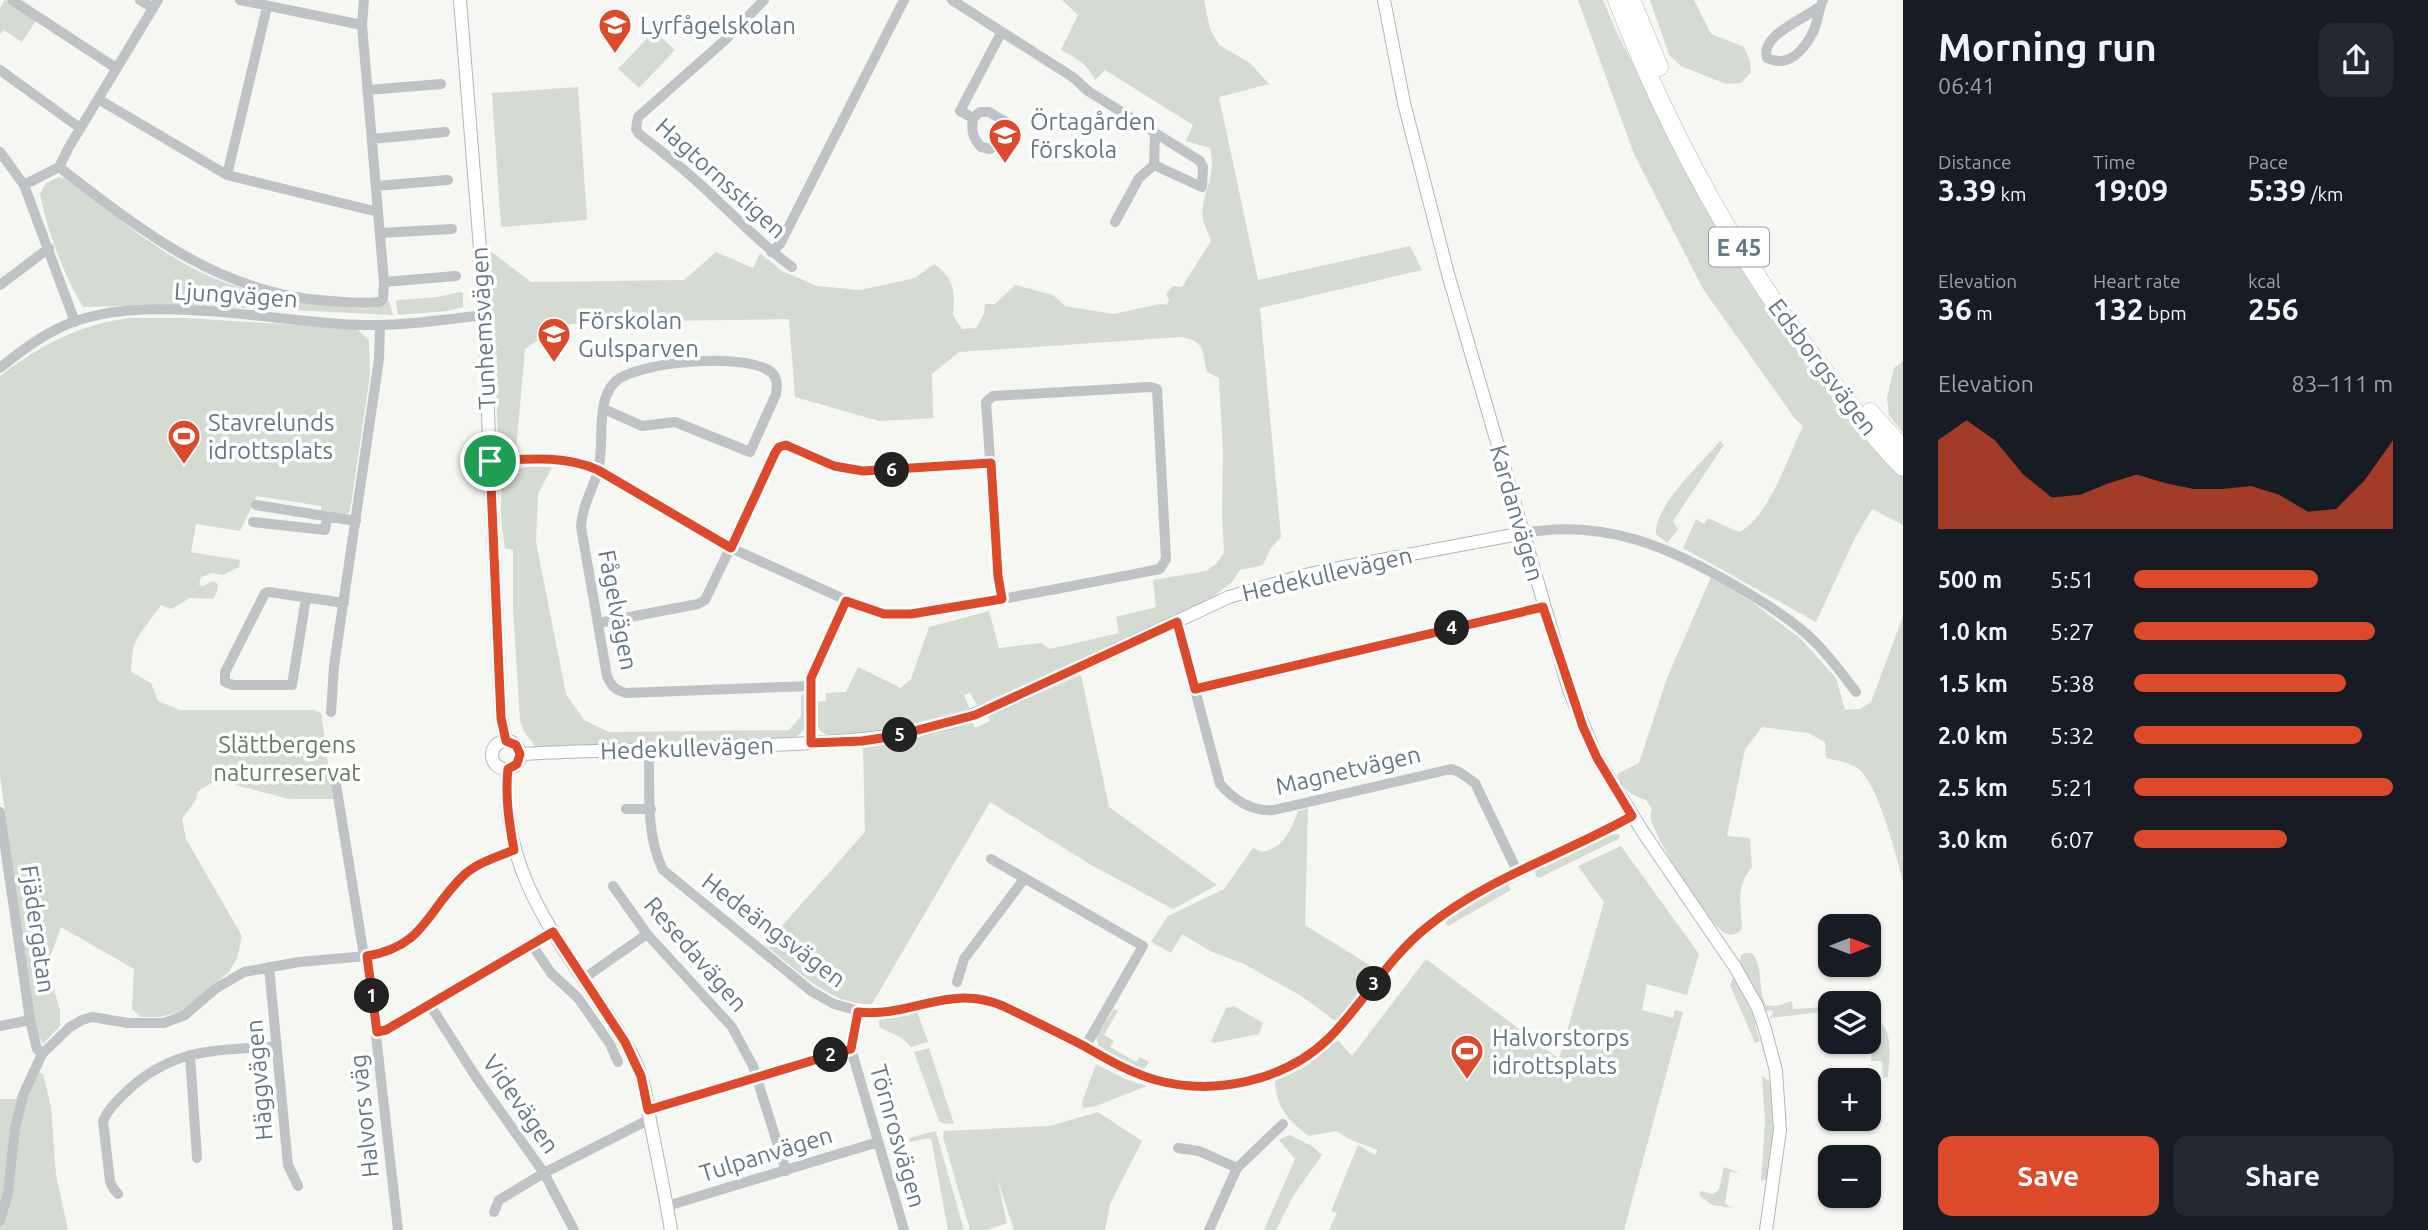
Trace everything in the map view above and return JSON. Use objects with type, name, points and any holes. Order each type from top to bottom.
[{"type":"highway","name":"Edsborgsvägen","points":[[1617,0],[1645,67],[1689,157],[1757,277],[1806,348],[1877,439],[1903,467]]},
{"type":"highway","name":"Edsborgsvägen","points":[[1631,0],[1656,61],[1734,218],[1839,376],[1902,448]]},
{"type":"street","points":[[24,185],[59,167],[156,4],[140,0]]},
{"type":"street","points":[[240,0],[362,25]]},
{"type":"street","points":[[59,167],[158,242],[223,275],[270,292],[315,300],[373,303],[383,299],[384,282],[362,25],[363,0]]},
{"type":"street","name":"Tunhemsvägen","points":[[460,0],[483,315],[501,718],[506,741]]},
{"type":"street","name":"Hagtornsstigen","points":[[764,0],[724,41],[638,117],[636,129],[722,204],[771,252],[792,267]]},
{"type":"street","points":[[771,252],[779,244],[904,0]]},
{"type":"street","points":[[952,0],[1074,78],[1088,91],[1200,161],[1203,167],[1202,187],[1154,165]]},
{"type":"street","name":"Kardanvägen","points":[[1384,0],[1404,103],[1424,186],[1543,607],[1583,727],[1597,758],[1632,816],[1735,967],[1757,1006],[1765,1029],[1776,1071],[1780,1130],[1766,1230]]},
{"type":"street","points":[[14,2],[116,68]]},
{"type":"street","points":[[1821,3],[1813,33],[1794,55],[1784,62],[1776,63],[1767,58],[1765,51],[1769,40],[1821,3]]},
{"type":"street","points":[[227,175],[267,7]]},
{"type":"street","points":[[974,118],[960,111],[1001,33]]},
{"type":"street","points":[[0,70],[80,128]]},
{"type":"street","points":[[368,90],[441,84]]},
{"type":"street","points":[[98,99],[227,175],[378,212]]},
{"type":"street","points":[[372,139],[445,132]]},
{"type":"street","points":[[1115,222],[1139,178],[1154,165],[1155,133]]},
{"type":"street","points":[[0,152],[24,185],[75,322]]},
{"type":"street","points":[[376,186],[448,180]]},
{"type":"street","points":[[380,233],[452,229]]},
{"type":"street","points":[[1,281],[49,248]]},
{"type":"street","points":[[384,282],[456,276]]},
{"type":"street","name":"Ljungvägen","points":[[0,368],[56,329],[99,314],[161,310],[380,325],[483,315]]},
{"type":"street","points":[[331,712],[334,666],[379,359],[380,325]]},
{"type":"street","points":[[720,362],[753,365],[766,369],[775,376],[777,385],[776,394],[750,452],[676,422],[642,426],[604,409],[614,382],[627,374],[673,364],[720,362]]},
{"type":"street","points":[[490,461],[558,459],[579,462],[598,470],[731,548],[846,601],[884,614],[911,614],[1002,599],[1160,569],[1166,559],[1159,392],[1155,387],[993,396],[986,402],[998,576],[1002,599]]},
{"type":"street","name":"Fågelvägen","points":[[604,409],[598,470],[584,506],[581,527],[607,676],[611,685],[626,693],[810,686]]},
{"type":"street","points":[[598,622],[698,604],[705,600],[779,447],[792,447],[834,466],[863,471],[991,463]]},
{"type":"street","points":[[256,505],[356,520]]},
{"type":"street","points":[[253,522],[325,530],[327,517]]},
{"type":"street","name":"Hedekullevägen","points":[[520,754],[862,741],[895,736],[975,715],[1229,597],[1305,575],[1524,533],[1563,529],[1599,531],[1636,538],[1673,552],[1765,603],[1804,632],[1856,692]]},
{"type":"street","points":[[306,598],[292,685],[233,685],[225,682],[225,672],[265,593],[306,598],[344,603]]},
{"type":"street","points":[[811,743],[810,686],[815,668],[846,601]]},
{"type":"street","points":[[1195,689],[1543,607]]},
{"type":"street","name":"Magnetvägen","points":[[1177,622],[1220,784],[1240,802],[1254,809],[1274,810],[1451,769],[1475,783],[1518,873]]},
{"type":"street","points":[[506,741],[516,745],[520,754],[517,764],[508,769],[497,766],[492,756],[496,745],[506,741]]},
{"type":"street","name":"Hedeängsvägen","points":[[649,749],[654,847],[663,870],[811,991],[834,1004],[858,1012],[902,1010],[933,1000],[974,998],[1003,1006],[1146,1077],[1192,1086],[1256,1080],[1312,1052],[1350,1015],[1407,944],[1450,909],[1632,816]]},
{"type":"street","points":[[508,769],[505,796],[514,850],[527,887],[636,1061],[671,1230]]},
{"type":"street","name":"Halvors väg","points":[[337,784],[377,1032],[398,1230]]},
{"type":"street","points":[[626,809],[651,809]]},
{"type":"street","name":"Fjädergatan","points":[[0,812],[2,844],[30,1020],[37,1049],[42,1054]]},
{"type":"street","points":[[0,1221],[8,1193],[15,1128],[24,1093],[42,1054],[55,1040],[82,1020],[92,1017],[153,1024],[177,1020],[233,977],[299,962],[393,951],[412,939],[467,872],[514,850]]},
{"type":"street","points":[[991,859],[1143,946],[1084,1047]]},
{"type":"street","points":[[957,982],[964,959],[1024,879]]},
{"type":"street","name":"Resedavägen","points":[[612,886],[647,934],[732,1027],[757,1078],[786,1171]]},
{"type":"street","points":[[377,1032],[386,1030],[553,932]]},
{"type":"street","points":[[583,979],[647,934]]},
{"type":"street","points":[[532,945],[551,973],[578,998],[610,1044],[618,1062]]},
{"type":"street","name":"Häggvägen","points":[[269,967],[288,1165],[298,1186]]},
{"type":"street","name":"Videvägen","points":[[430,1004],[476,1077],[544,1173],[574,1230]]},
{"type":"street","name":"Törnrosvägen","points":[[858,1012],[851,1049],[904,1230]]},
{"type":"street","name":"Fjädergatan","points":[[0,1026],[30,1020]]},
{"type":"street","points":[[118,1194],[110,1181],[103,1121],[106,1113],[135,1083],[152,1070],[176,1058],[276,1046]]},
{"type":"street","points":[[494,1212],[499,1200],[649,1114],[851,1049]]},
{"type":"street","points":[[190,1055],[197,1158]]},
{"type":"street","points":[[1209,1230],[1237,1168],[1283,1124]]},
{"type":"street","name":"Tulpanvägen","points":[[667,1206],[878,1142]]},
{"type":"street","points":[[1178,1149],[1199,1151],[1237,1168]]},
{"type":"green space","points":[[5,0],[36,21],[22,42],[4,30],[0,35],[0,8]]},
{"type":"green space","points":[[1062,0],[1204,0],[1210,29],[1219,45],[1250,63],[1269,84],[1219,97],[1258,280],[1410,246],[1422,270],[1260,308],[1281,537],[1271,548],[1263,565],[1240,570],[1232,582],[1209,600],[978,707],[970,693],[964,695],[970,709],[919,723],[832,736],[821,732],[817,724],[815,702],[826,701],[826,693],[846,692],[858,667],[901,688],[911,679],[929,627],[989,611],[999,648],[1041,643],[1050,649],[1119,633],[1116,617],[1156,607],[1153,580],[1206,571],[1216,564],[1224,553],[1219,378],[1207,372],[1201,348],[1194,341],[1181,337],[959,352],[932,374],[933,418],[879,421],[795,397],[789,319],[591,322],[560,325],[525,349],[516,450],[503,447],[498,435],[489,250],[531,282],[684,280],[716,252],[753,268],[760,253],[782,271],[817,286],[860,290],[915,278],[934,264],[950,280],[954,299],[953,315],[962,329],[976,328],[984,314],[985,304],[995,304],[1015,285],[1053,295],[1065,306],[1113,314],[1160,304],[1167,305],[1169,300],[1166,294],[1173,286],[1182,287],[1211,241],[1202,211],[1212,168],[1210,148],[1186,141],[1193,125],[1105,70],[1095,80],[1085,66],[1061,50],[1078,15]]},
{"type":"green space","points":[[1578,0],[1603,0],[1616,31],[1712,218],[1903,475],[1903,525],[1872,509],[1855,538],[1816,622],[1683,548],[1696,519],[1704,524],[1708,518],[1739,532],[1750,525],[1768,500],[1803,426],[1796,420],[1703,289],[1634,154]]},
{"type":"green space","points":[[1650,0],[1694,0],[1711,34],[1744,47],[1751,72],[1741,83],[1726,84],[1681,66],[1669,55]]},
{"type":"green space","points":[[654,31],[675,50],[639,88],[618,69]]},
{"type":"green space","points":[[578,87],[587,220],[501,227],[492,93]]},
{"type":"green space","points":[[59,177],[68,179],[165,252],[213,278],[248,290],[304,302],[374,308],[389,301],[393,315],[185,305],[83,307],[57,253],[40,194],[46,183]]},
{"type":"green space","points":[[463,293],[463,307],[398,315],[396,301]]},
{"type":"green space","name":"Slättbergens naturreservat","points":[[131,318],[186,318],[357,329],[369,340],[370,375],[350,511],[346,515],[321,512],[321,506],[257,496],[240,531],[196,524],[191,552],[240,560],[239,567],[223,575],[212,573],[201,577],[199,585],[213,581],[218,584],[213,599],[190,598],[171,609],[161,605],[138,638],[132,657],[131,672],[151,683],[158,701],[180,710],[314,710],[321,713],[333,799],[289,799],[217,780],[198,791],[195,801],[182,819],[186,839],[242,936],[237,958],[229,972],[183,1011],[160,1017],[141,1017],[132,1009],[134,969],[61,927],[47,966],[60,1010],[60,1026],[43,1044],[35,1029],[0,775],[0,376],[61,338],[95,325]]},
{"type":"green space","points":[[1903,361],[1903,433],[1889,415],[1887,398],[1894,368]]},
{"type":"green space","points":[[1720,441],[1724,445],[1673,521],[1678,530],[1667,543],[1656,534],[1657,523],[1663,511],[1680,485]]},
{"type":"green space","points":[[525,467],[552,467],[538,494],[536,542],[566,694],[584,720],[609,732],[789,730],[801,716],[801,695],[806,694],[807,721],[802,732],[790,739],[556,749],[536,747],[520,721],[513,609],[513,550],[505,548],[501,512],[505,476]]},
{"type":"green space","points":[[1711,577],[1752,602],[1801,639],[1836,678],[1845,710],[1860,709],[1871,702],[1903,616],[1903,882],[1875,793],[1861,771],[1844,762],[1826,758],[1825,742],[1808,733],[1762,727],[1745,749],[1727,836],[1750,838],[1752,867],[1741,889],[1742,929],[1737,933],[1727,934],[1709,916],[1684,882],[1662,845],[1651,818],[1652,809],[1646,800],[1632,794],[1618,779],[1617,774],[1639,763],[1667,678]]},
{"type":"green space","points":[[1081,675],[1109,807],[1217,885],[1173,909],[1093,866],[990,802],[872,1004],[857,1003],[828,993],[765,945],[865,832],[863,747],[937,734],[972,721],[975,728],[990,721],[988,716]]},
{"type":"green space","points":[[1308,808],[1305,925],[1376,969],[1352,1004],[1335,1021],[1303,997],[1244,964],[1210,951],[1182,934],[1171,953],[1151,942],[1168,916],[1224,889],[1253,848],[1262,852],[1276,847],[1289,831],[1298,811]]},
{"type":"green space","points":[[1619,834],[1620,838],[1539,878],[1536,876],[1535,871],[1608,835]]},
{"type":"green space","points":[[1621,846],[1699,954],[1687,995],[1647,984],[1642,1010],[1673,1018],[1675,1010],[1683,1012],[1624,1230],[1329,1230],[1337,1213],[1331,1211],[1358,1145],[1375,1155],[1378,1150],[1336,1131],[1309,1136],[1284,1113],[1275,1081],[1305,1067],[1338,1040],[1352,1056],[1426,959],[1559,1059],[1604,902],[1578,866]]},
{"type":"green space","points":[[1508,885],[1511,890],[1448,926],[1446,924],[1446,917]]},
{"type":"green space","points":[[1752,953],[1756,959],[1766,1005],[1776,1006],[1792,1001],[1793,1009],[1818,1008],[1818,1012],[1769,1018],[1773,1014],[1772,1010],[1765,1012],[1740,964],[1741,955]]},
{"type":"green space","points":[[1734,976],[1757,1023],[1755,1025],[1760,1041],[1755,1043],[1730,985]]},
{"type":"green space","points":[[1234,1006],[1263,1023],[1259,1034],[1214,1043],[1211,1041],[1226,1008]]},
{"type":"green space","points":[[1114,1009],[1118,1011],[1104,1035],[1114,1041],[1110,1047],[1136,1062],[1140,1057],[1149,1062],[1142,1072],[1100,1050],[1096,1037]]},
{"type":"green space","points":[[917,1011],[928,1042],[911,1047],[902,1038],[879,1027],[882,1018]]},
{"type":"green space","points":[[1881,1022],[1888,1035],[1888,1077],[1883,1078],[1882,1061],[1871,1061],[1871,1054],[1881,1054]]},
{"type":"green space","points":[[929,1048],[954,1124],[939,1121],[914,1052]]},
{"type":"green space","points":[[1096,1064],[1125,1079],[1147,1086],[1096,1106],[1083,1108],[1082,1102]]},
{"type":"green space","points":[[30,1068],[43,1074],[51,1107],[56,1175],[68,1230],[0,1230],[0,1099],[16,1099]]},
{"type":"green space","points":[[1762,1076],[1771,1082],[1774,1123],[1768,1178],[1761,1181],[1765,1123]]},
{"type":"green space","points":[[1098,1112],[1142,1141],[1110,1204],[1105,1230],[1014,1230],[997,1178],[1007,1223],[987,1230],[970,1230],[943,1137],[944,1131],[1050,1126]]},
{"type":"green space","points":[[935,1131],[964,1230],[948,1230],[931,1138],[910,1142],[909,1138]]},
{"type":"green space","points":[[1289,1135],[1312,1146],[1322,1155],[1293,1196],[1276,1230],[1264,1230],[1295,1159],[1279,1140]]},
{"type":"green space","points":[[1724,1167],[1739,1173],[1730,1172],[1725,1204],[1733,1208],[1712,1205],[1700,1196],[1700,1191],[1714,1194],[1719,1189]]},
{"type":"place","name":"Lyrfågelskolan","points":[[615,55]]},
{"type":"place","name":"Örtagården förskola","points":[[1005,165]]},
{"type":"place","name":"Förskolan Gulsparven","points":[[554,364]]},
{"type":"place","name":"Stavrelunds idrottsplats","points":[[184,466]]},
{"type":"place","name":"Halvorstorps idrottsplats","points":[[1467,1081]]},
{"type":"route","points":[[786,445],[849,470],[878,471],[991,463],[998,576],[1002,599],[911,614],[884,614],[846,601],[811,678],[811,743],[862,741],[895,736],[975,715],[1177,622],[1195,689],[1543,607],[1583,727],[1597,758],[1632,816],[1450,909],[1407,944],[1350,1015],[1312,1052],[1276,1072],[1256,1080],[1233,1084],[1192,1086],[1158,1081],[990,1000],[960,997],[933,1000],[902,1010],[858,1012],[851,1049],[648,1110],[636,1061],[553,932],[386,1030],[377,1032],[367,956],[393,951],[412,939],[467,872],[514,850],[505,796],[508,769],[517,764],[520,754],[516,745],[506,741],[501,718],[490,461],[558,459],[579,462],[598,470],[731,548],[779,447],[786,445]]}]
